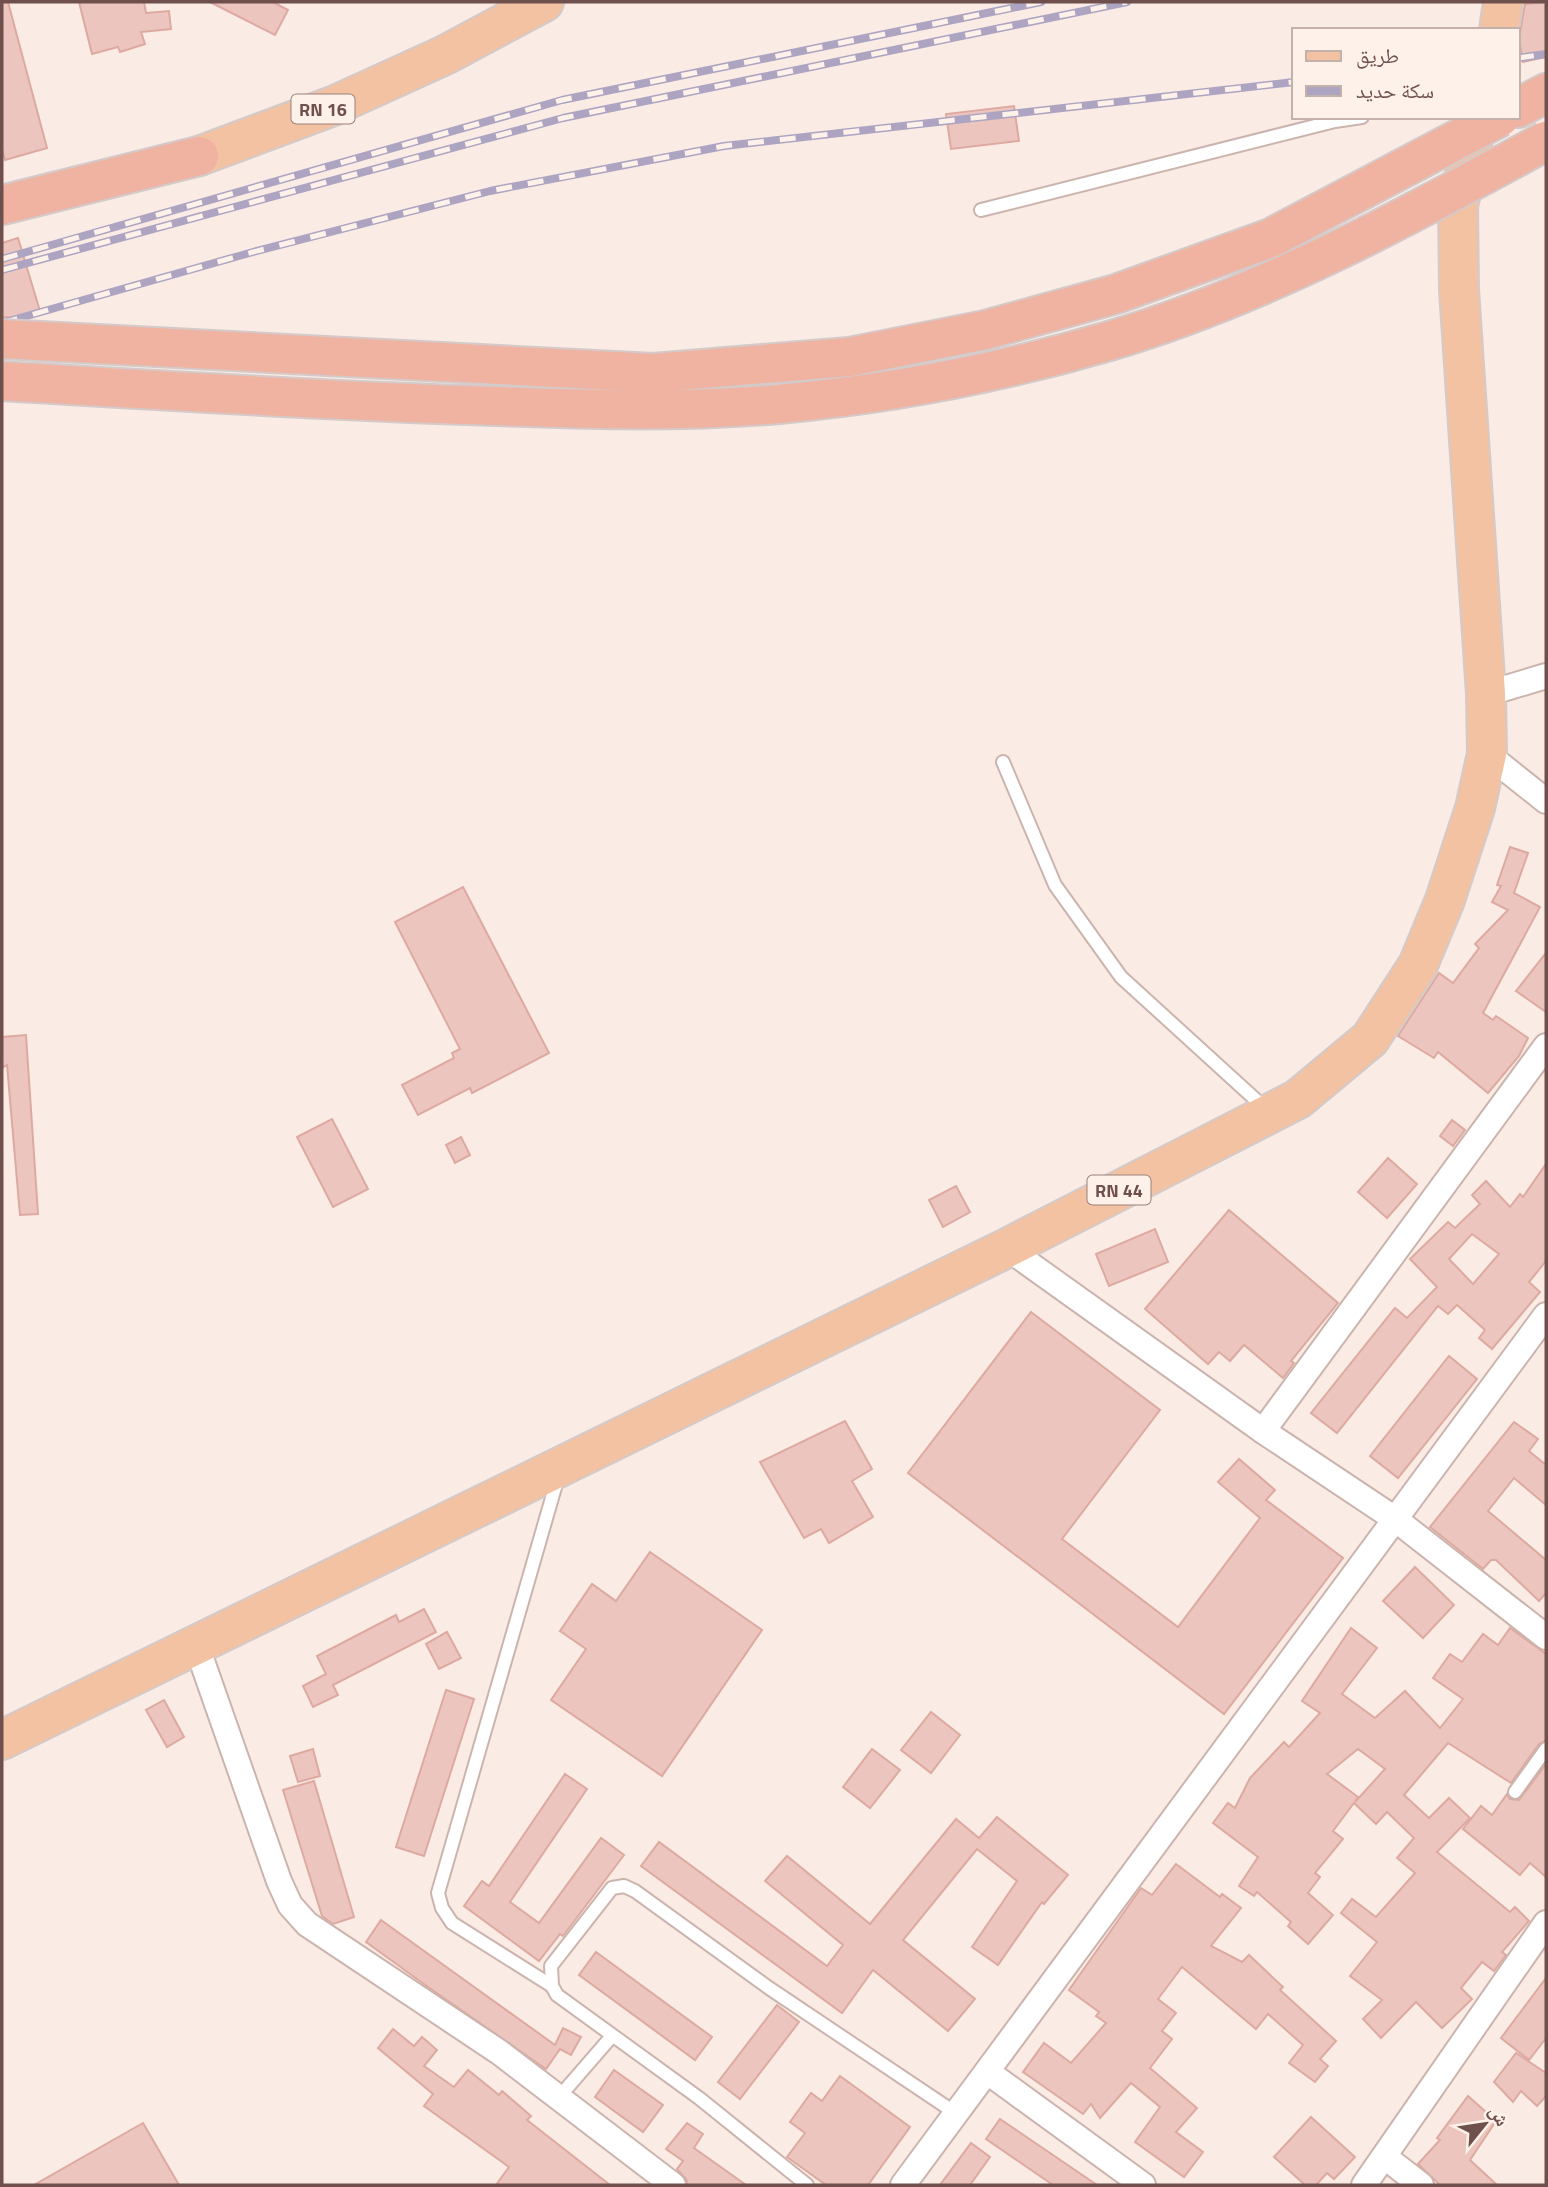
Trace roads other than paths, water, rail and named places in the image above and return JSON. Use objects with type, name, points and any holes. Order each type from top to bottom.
[{"type":"highway","points":[[1520,107],[1546,93]]},
{"type":"highway","points":[[2,339],[653,373],[849,357],[985,331],[1116,294],[1271,238],[1496,119]]},
{"type":"highway","points":[[2,381],[342,401],[608,410],[779,404],[943,381],[1111,340],[1224,299],[1364,237],[1546,141]]},
{"type":"highway","name":"RN 16","points":[[2,205],[199,156]]},
{"type":"main road","name":"RN 16","points":[[199,156],[333,106],[445,55],[544,2]]},
{"type":"main road","points":[[1499,28],[1503,2]]},
{"type":"main road","name":"RN 44","points":[[2,1740],[326,1583],[562,1463],[1007,1248],[1298,1098],[1370,1039],[1419,965],[1475,808],[1487,754],[1486,694],[1459,278],[1458,206],[1478,119]]},
{"type":"street","points":[[1486,694],[1546,676]]},
{"type":"street","points":[[1487,754],[1546,801]]},
{"type":"street","points":[[1263,1431],[1546,1046]]},
{"type":"street","points":[[1007,1248],[1263,1431],[1395,1519],[1546,1636]]},
{"type":"street","points":[[904,2185],[1546,1315]]},
{"type":"street","points":[[196,1644],[279,1881],[290,1905],[307,1924],[391,1977],[561,2096],[673,2185]]},
{"type":"street","points":[[1364,2185],[1546,1923]]},
{"type":"street","points":[[989,2073],[1143,2185]]},
{"type":"street","points":[[1385,2157],[1421,2185]]},
{"type":"lane","points":[[981,210],[1348,119]]},
{"type":"lane","points":[[1003,762],[1055,885],[1121,977],[1270,1113]]},
{"type":"lane","points":[[552,1986],[452,1923],[442,1908],[438,1893],[562,1463]]},
{"type":"lane","points":[[1515,1791],[1546,1749]]},
{"type":"lane","points":[[807,2185],[699,2098],[557,1995],[552,1986],[551,1966],[612,1888],[624,1886],[635,1891],[769,1989],[958,2114]]},
{"type":"lane","points":[[561,2096],[612,2036]]},
{"type":"railway","points":[[2,259],[562,100],[1041,2]]},
{"type":"railway","points":[[2,270],[563,118],[1127,2]]},
{"type":"railway","points":[[1520,58],[1546,54]]},
{"type":"railway","points":[[2,323],[253,252],[490,191],[724,146],[1292,82]]}]
